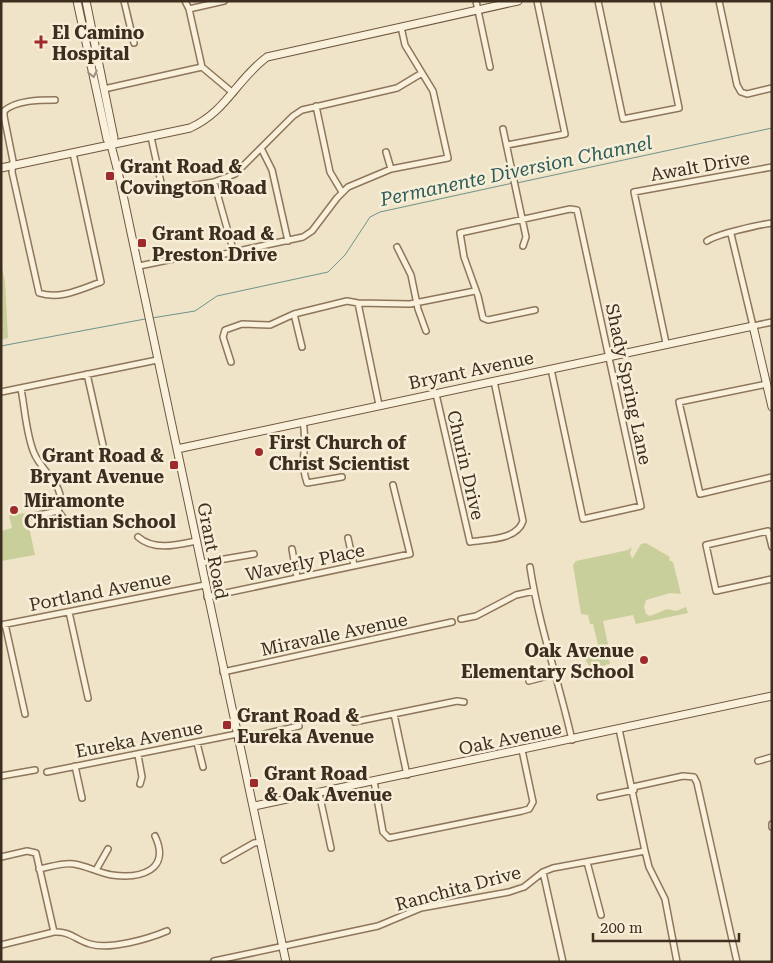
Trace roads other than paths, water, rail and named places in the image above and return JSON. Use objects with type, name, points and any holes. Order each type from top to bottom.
[{"type":"street","name":"Grant Road","points":[[77,1],[107,139],[112,145],[204,585],[254,806],[279,947],[286,962]]},
{"type":"street","name":"Grant Road","points":[[86,1],[114,138],[112,145]]},
{"type":"street","points":[[124,1],[134,44]]},
{"type":"street","points":[[185,1],[190,9],[202,68],[233,93]]},
{"type":"street","points":[[190,9],[224,1]]},
{"type":"street","points":[[476,1],[490,67]]},
{"type":"street","points":[[1,168],[190,128],[206,120],[219,110],[255,66],[267,56],[518,1]]},
{"type":"street","points":[[507,145],[565,134],[537,1]]},
{"type":"street","points":[[598,1],[623,119],[679,108],[657,1]]},
{"type":"street","points":[[719,1],[737,85],[741,92],[747,94],[769,89]]},
{"type":"street","points":[[138,266],[173,259],[183,254],[193,258],[206,258],[303,237],[312,231],[348,187],[391,169],[448,158],[433,91],[405,45],[401,27]]},
{"type":"street","points":[[104,89],[202,68]]},
{"type":"street","points":[[152,137],[162,187],[166,190],[214,182],[234,174],[293,116],[302,110],[397,88],[422,73]]},
{"type":"street","points":[[55,100],[40,100],[11,106],[4,110],[12,166],[38,293],[49,296],[70,293],[101,282],[73,153]]},
{"type":"street","points":[[316,106],[330,172],[342,192]]},
{"type":"street","points":[[503,129],[526,237],[523,246]]},
{"type":"street","points":[[261,148],[272,170],[288,241]]},
{"type":"street","points":[[386,152],[391,169]]},
{"type":"street","name":"Awalt Drive","points":[[666,343],[634,192],[772,167]]},
{"type":"street","points":[[214,182],[234,253]]},
{"type":"street","name":"Shady Spring Lane","points":[[523,220],[570,209],[576,210],[641,506],[583,519],[551,369]]},
{"type":"street","points":[[523,220],[460,233],[464,257],[485,320],[535,310]]},
{"type":"street","points":[[707,241],[713,237],[731,234],[748,227],[772,223]]},
{"type":"street","points":[[731,234],[772,407]]},
{"type":"street","points":[[397,247],[411,275],[416,303],[426,331]]},
{"type":"street","points":[[232,362],[223,337],[225,330],[242,324],[270,325],[294,314],[347,301],[358,304],[416,303],[475,291]]},
{"type":"street","points":[[358,304],[379,405]]},
{"type":"street","points":[[294,314],[302,347]]},
{"type":"street","name":"Bryant Avenue","points":[[177,449],[666,343],[772,322]]},
{"type":"street","points":[[1,392],[157,360]]},
{"type":"street","points":[[87,374],[103,445]]},
{"type":"street","name":"Churin Drive","points":[[436,394],[470,542],[514,534],[521,529],[523,521],[494,381]]},
{"type":"street","points":[[767,384],[679,402],[700,494],[772,477]]},
{"type":"street","points":[[21,389],[33,451],[56,482],[60,505],[58,511]]},
{"type":"street","points":[[303,422],[305,437],[301,461],[307,483],[342,477]]},
{"type":"street","name":"Waverly Place","points":[[207,597],[297,576],[410,554],[393,485]]},
{"type":"street","points":[[34,516],[58,511]]},
{"type":"street","points":[[58,511],[65,520]]},
{"type":"street","points":[[772,547],[768,530],[706,545],[716,591],[772,579]]},
{"type":"street","points":[[138,537],[146,544],[158,546],[196,541]]},
{"type":"street","points":[[348,538],[354,565]]},
{"type":"street","points":[[292,549],[297,576]]},
{"type":"street","points":[[201,564],[254,554]]},
{"type":"street","points":[[530,567],[548,655],[555,674],[572,740]]},
{"type":"street","name":"Portland Avenue","points":[[3,625],[204,585]]},
{"type":"street","points":[[461,618],[476,616],[516,595],[534,591]]},
{"type":"street","points":[[69,612],[88,698]]},
{"type":"street","name":"Miravalle Avenue","points":[[223,672],[452,622]]},
{"type":"street","points":[[3,625],[25,714]]},
{"type":"street","points":[[529,681],[555,674]]},
{"type":"street","name":"Oak Avenue","points":[[254,806],[772,696]]},
{"type":"street","points":[[354,722],[457,701],[464,702]]},
{"type":"street","points":[[394,714],[407,775]]},
{"type":"street","name":"Eureka Avenue","points":[[47,772],[197,742],[300,726]]},
{"type":"street","points":[[619,729],[649,867],[665,899],[678,962]]},
{"type":"street","points":[[197,742],[203,767]]},
{"type":"street","points":[[374,782],[383,832],[389,838],[513,813],[529,809],[533,802],[522,750]]},
{"type":"street","points":[[138,755],[142,778],[140,784]]},
{"type":"street","points":[[758,761],[772,757]]},
{"type":"street","points":[[75,766],[82,798]]},
{"type":"street","points":[[1,776],[35,770]]},
{"type":"street","points":[[600,797],[683,776],[694,777],[737,962]]},
{"type":"street","points":[[319,793],[331,848]]},
{"type":"street","points":[[40,869],[72,863],[111,875],[140,873],[152,869],[160,861],[160,852],[155,836]]},
{"type":"street","points":[[224,860],[254,843],[261,842]]},
{"type":"street","points":[[96,870],[108,849]]},
{"type":"street","points":[[1,857],[27,851],[36,853],[54,932]]},
{"type":"street","name":"Ranchita Drive","points":[[214,960],[378,926],[421,908],[509,892],[524,887],[544,872],[645,851]]},
{"type":"street","points":[[587,862],[601,915]]},
{"type":"street","points":[[544,872],[563,962]]},
{"type":"street","points":[[1,945],[63,931],[89,944],[102,946],[152,937],[167,931]]},
{"type":"waterway","name":"Permanente Diversion Channel","points":[[517,183],[772,128]]},
{"type":"waterway","name":"Permanente Diversion Channel","points":[[152,318],[195,311],[217,296],[328,272],[345,255],[370,217],[380,212],[513,183]]},
{"type":"waterway","name":"Permanente Diversion Channel","points":[[1,346],[145,319]]},
{"type":"place","name":"El Camino Hospital","points":[[41,42]]},
{"type":"place","name":"Grant Road & Covington Road","points":[[110,176]]},
{"type":"place","name":"Grant Road & Preston Drive","points":[[142,243]]},
{"type":"place","name":"First Church of Christ Scientist","points":[[259,452]]},
{"type":"place","name":"Grant Road & Bryant Avenue","points":[[174,465]]},
{"type":"place","name":"Miramonte Christian School","points":[[14,510]]},
{"type":"place","name":"Oak Avenue Elementary School","points":[[644,660]]},
{"type":"place","name":"Grant Road & Eureka Avenue","points":[[227,725]]},
{"type":"place","name":"Grant Road & Oak Avenue","points":[[254,783]]}]
